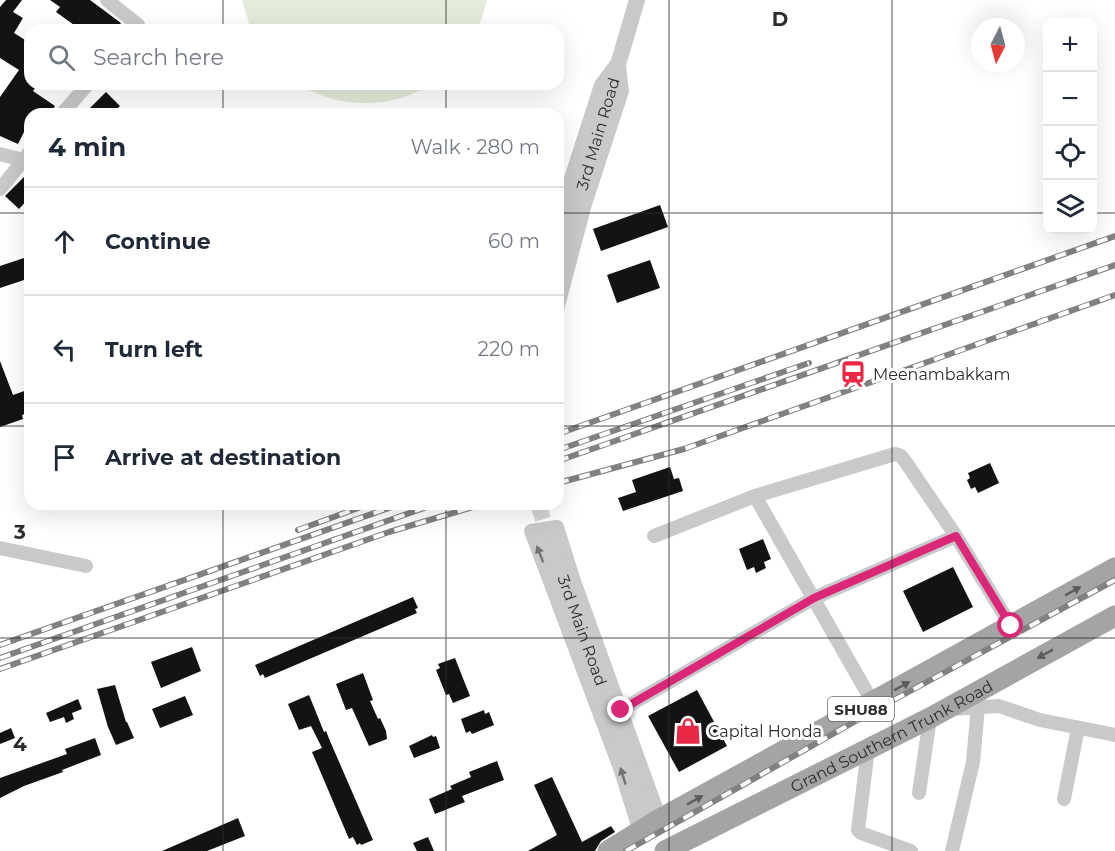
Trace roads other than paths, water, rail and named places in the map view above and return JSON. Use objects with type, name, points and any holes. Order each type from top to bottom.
[{"type":"main road","name":"SHU88","points":[[608,851],[1115,568]]},
{"type":"main road","name":"Grand Southern Trunk Road","points":[[665,851],[939,713],[1115,616]]},
{"type":"street","points":[[108,0],[133,24]]},
{"type":"street","name":"3rd Main Road","points":[[564,248],[637,0]]},
{"type":"street","points":[[564,200],[601,85],[619,62]]},
{"type":"street","points":[[564,283],[585,204],[622,91],[619,62]]},
{"type":"street","points":[[67,108],[83,90]]},
{"type":"street","points":[[0,154],[24,156]]},
{"type":"street","points":[[0,189],[24,159]]},
{"type":"street","points":[[654,536],[755,496],[895,454],[901,456],[905,461],[956,536],[1011,626]]},
{"type":"street","points":[[755,496],[873,703]]},
{"type":"street","points":[[557,526],[621,710],[651,825],[620,768],[531,531],[557,526]]},
{"type":"street","points":[[621,710],[814,598],[956,536]]},
{"type":"street","name":"3rd Main Road","points":[[549,537],[651,825]]},
{"type":"street","points":[[0,548],[86,566]]},
{"type":"street","points":[[918,793],[939,713],[999,706],[1040,720],[1115,735]]},
{"type":"street","points":[[952,851],[973,762],[978,707]]},
{"type":"street","points":[[1064,798],[1078,728]]},
{"type":"street","points":[[868,749],[858,830],[911,851]]},
{"type":"tunnel","points":[[540,510],[549,537]]},
{"type":"railway","points":[[564,432],[1115,236]]},
{"type":"railway","points":[[564,459],[1115,265]]},
{"type":"railway","points":[[564,481],[684,449],[1115,295]]},
{"type":"railway","points":[[564,448],[809,363]]},
{"type":"railway","points":[[298,530],[353,510]]},
{"type":"railway","points":[[0,645],[383,510]]},
{"type":"railway","points":[[0,658],[418,510]]},
{"type":"railway","points":[[0,669],[389,532],[463,510]]},
{"type":"railway","points":[[626,851],[877,709],[1115,580]]},
{"type":"place","name":"Meenambakkam","points":[[853,374]]},
{"type":"place","name":"Capital Honda","points":[[688,731]]}]
